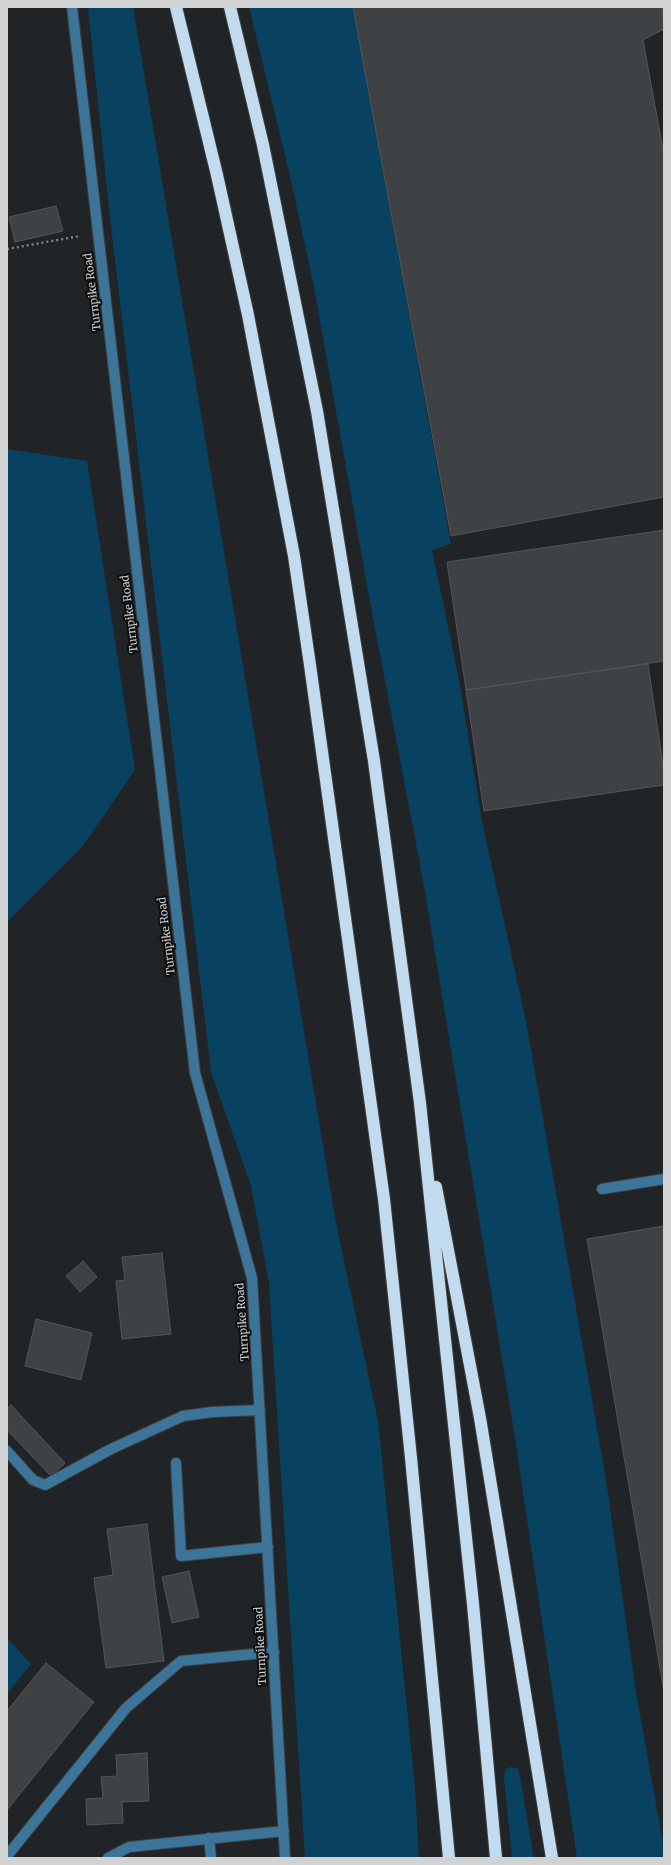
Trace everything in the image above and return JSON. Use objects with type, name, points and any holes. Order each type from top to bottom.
[{"type":"highway","points":[[176,7],[217,175],[248,316],[294,556],[384,1207],[408,1428],[449,1858]]},
{"type":"highway","points":[[230,7],[263,145],[317,411],[374,761],[420,1103],[474,1612],[496,1858]]},
{"type":"highway","points":[[420,1103],[480,1418],[552,1858]]},
{"type":"street","name":"Turnpike Road","points":[[72,7],[195,1073],[252,1278],[285,1858]]},
{"type":"street","points":[[602,1189],[664,1179]]},
{"type":"street","points":[[7,1451],[33,1480],[45,1485],[111,1449],[183,1416],[212,1412],[260,1410]]},
{"type":"street","points":[[176,1462],[181,1556],[268,1548]]},
{"type":"street","points":[[7,1856],[126,1708],[181,1661],[274,1652]]},
{"type":"street","points":[[108,1858],[129,1847],[284,1831]]},
{"type":"street","points":[[210,1838],[211,1858]]},
{"type":"path","points":[[7,249],[98,233]]},
{"type":"shaded area","points":[[88,7],[133,7],[336,1223],[378,1421],[415,1788],[419,1858],[305,1858],[269,1283],[251,1186],[211,1072],[109,209]]},
{"type":"shaded area","points":[[249,7],[353,7],[451,544],[432,550],[459,679],[482,822],[526,1021],[606,1480],[636,1692],[664,1849],[664,1858],[577,1858],[513,1425],[424,886],[370,602],[314,287],[291,180]]},
{"type":"shaded area","points":[[7,449],[87,461],[135,770],[82,847],[7,922]]},
{"type":"shaded area","points":[[7,1638],[31,1664],[7,1694]]},
{"type":"shaded area","points":[[509,1767],[516,1768],[519,1771],[534,1858],[512,1858],[504,1778],[505,1771]]},
{"type":"building","points":[[353,7],[662,7],[664,29],[643,40],[664,155],[664,497],[451,536]]},
{"type":"building","points":[[56,206],[63,231],[15,242],[9,217]]},
{"type":"building","points":[[664,530],[664,661],[466,690],[447,562]]},
{"type":"building","points":[[648,664],[664,772],[664,785],[484,811],[466,690]]},
{"type":"building","points":[[664,1226],[664,1692],[587,1239]]},
{"type":"building","points":[[162,1253],[171,1334],[122,1339],[116,1281],[125,1280],[122,1257]]},
{"type":"building","points":[[83,1261],[97,1277],[80,1292],[66,1276]]},
{"type":"building","points":[[36,1319],[92,1333],[81,1380],[25,1366]]},
{"type":"building","points":[[11,1405],[65,1463],[51,1476],[7,1430],[7,1409]]},
{"type":"building","points":[[147,1524],[164,1661],[106,1668],[94,1578],[113,1575],[107,1529]]},
{"type":"building","points":[[189,1571],[199,1617],[172,1623],[162,1577]]},
{"type":"building","points":[[46,1663],[94,1702],[7,1810],[7,1711]]},
{"type":"building","points":[[147,1753],[149,1801],[122,1802],[123,1823],[87,1825],[86,1799],[103,1798],[101,1777],[117,1776],[116,1755]]}]
